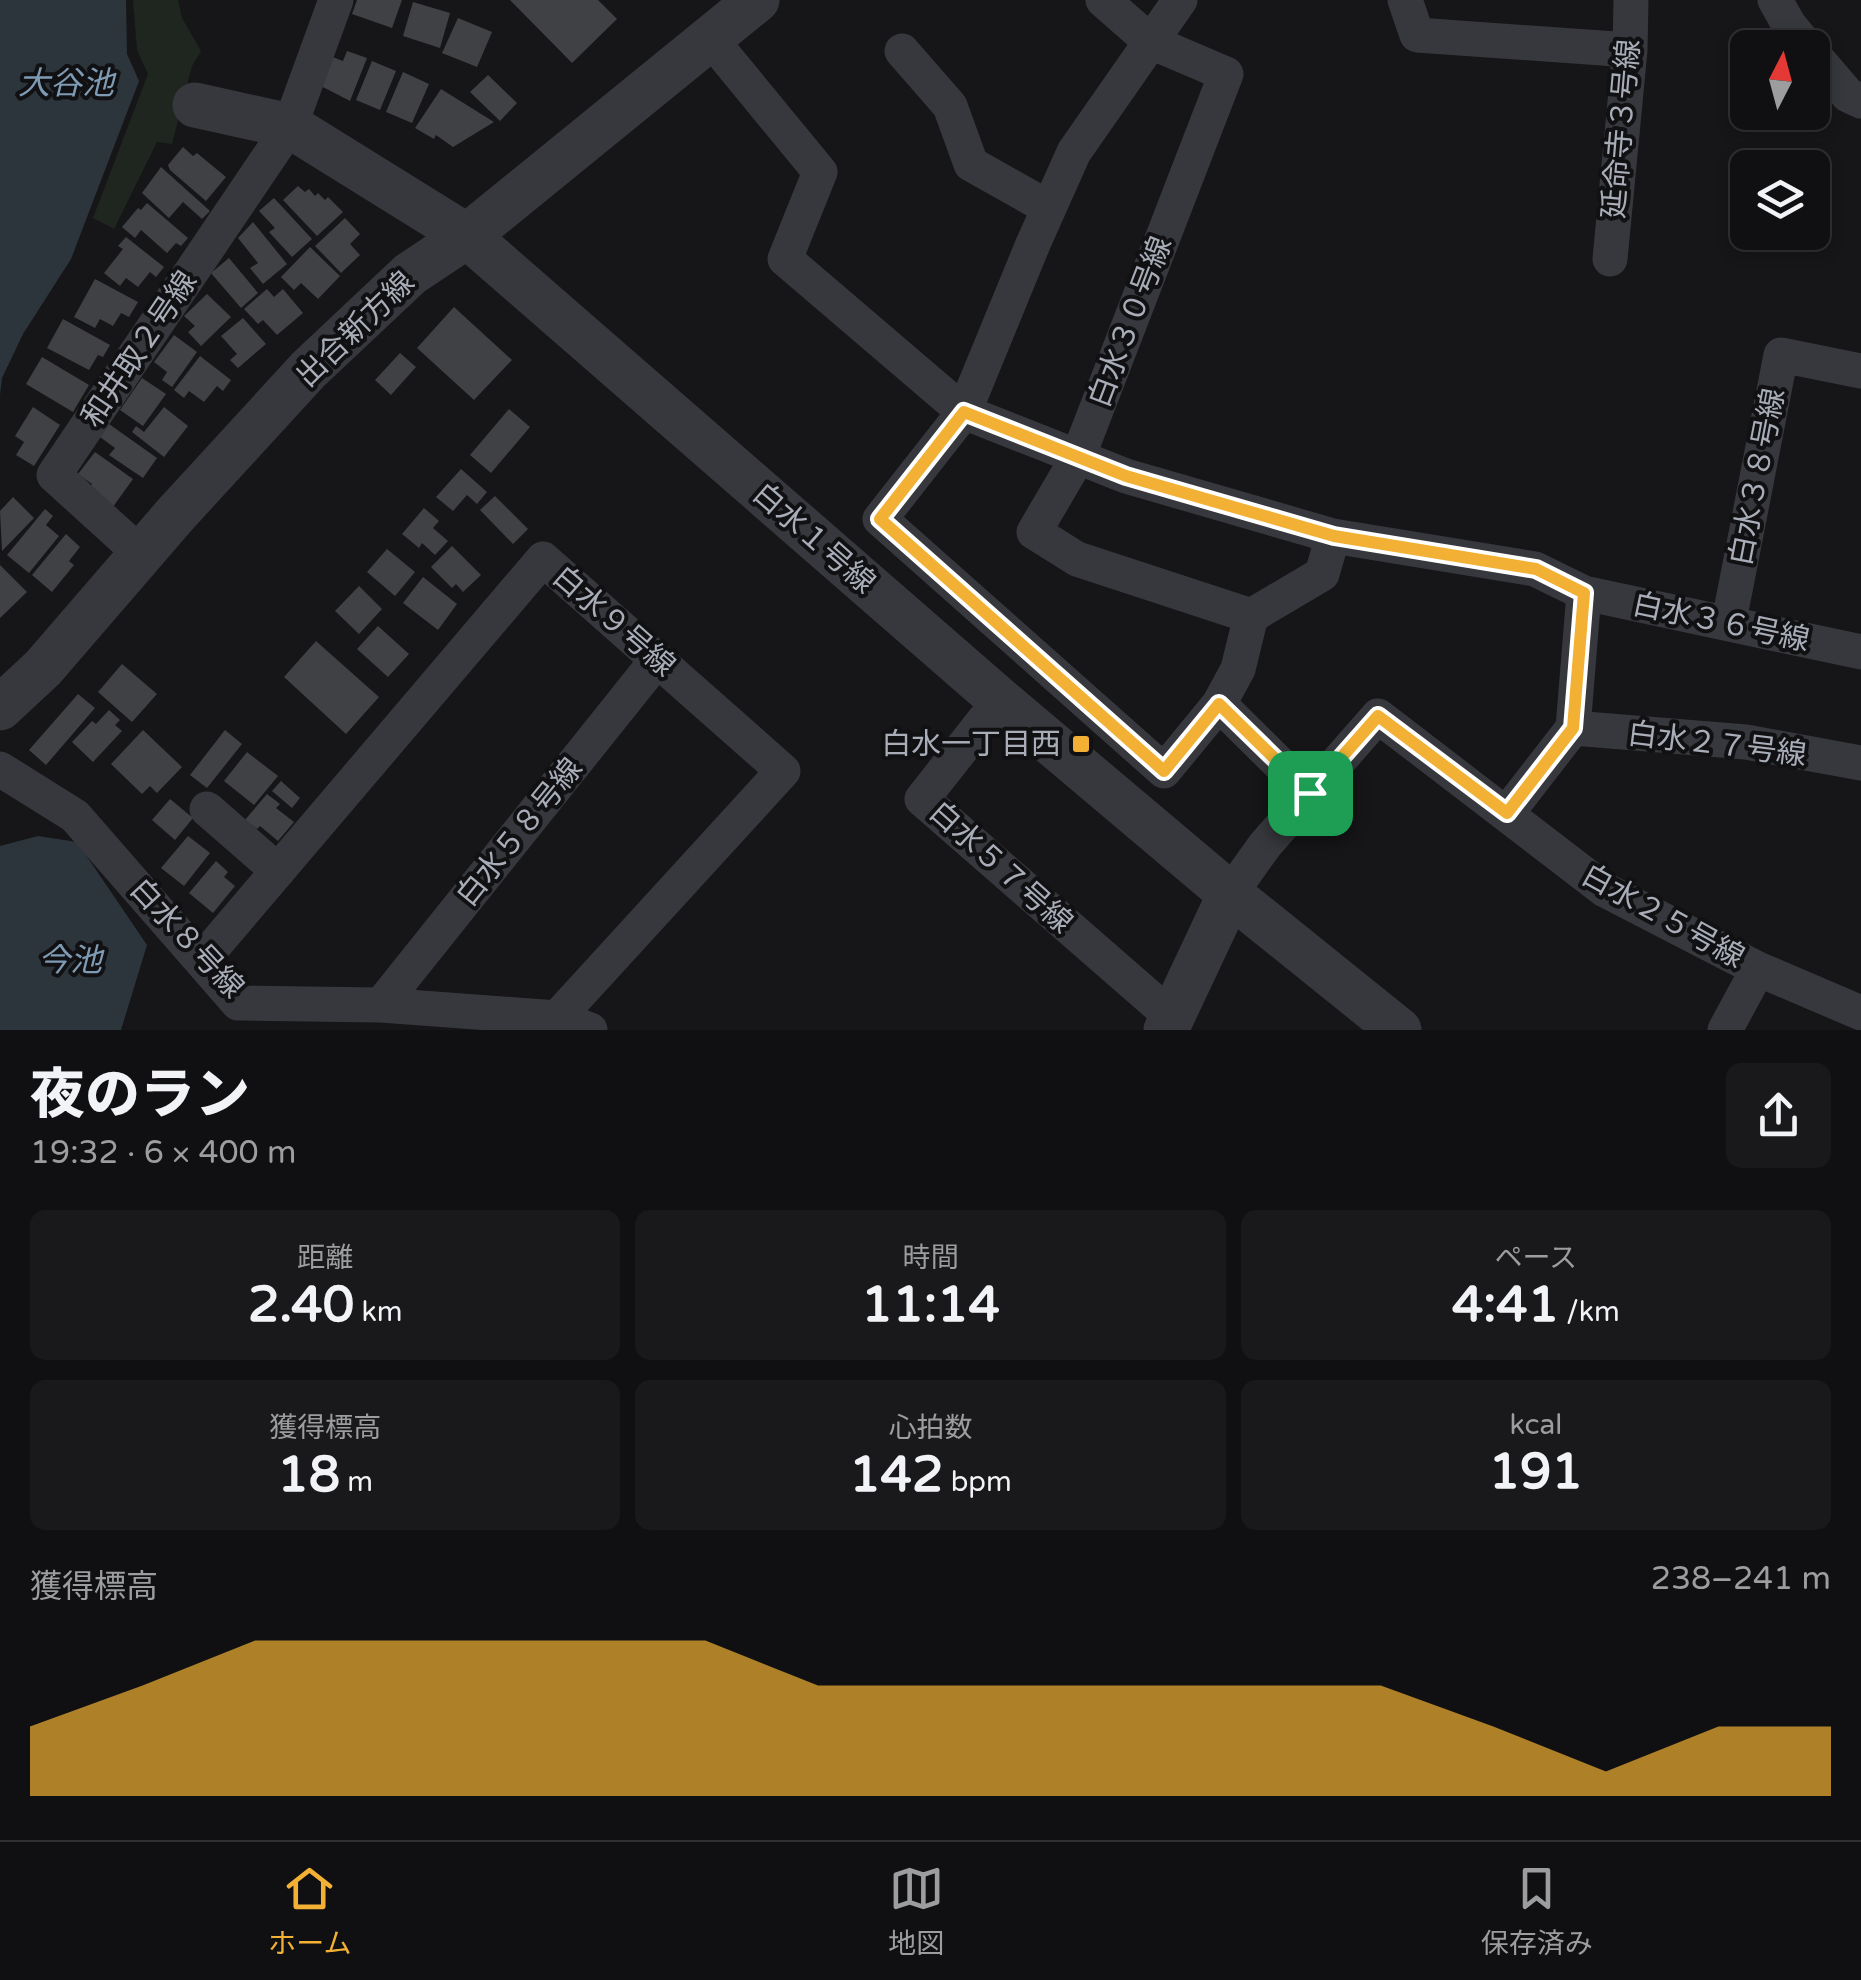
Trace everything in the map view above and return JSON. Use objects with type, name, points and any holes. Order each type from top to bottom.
[{"type":"street","points":[[290,126],[336,0]]},
{"type":"street","name":"出合新方線","points":[[0,708],[43,668],[141,554],[326,352],[410,274],[467,236],[758,0]]},
{"type":"street","name":"白水３０号線","points":[[1078,457],[1226,74],[1151,42],[1103,0]]},
{"type":"street","points":[[1180,0],[1074,152],[964,412],[880,519],[1164,771],[1219,704],[1238,669],[1251,616],[1322,574],[1334,536]]},
{"type":"street","points":[[1405,0],[1417,35],[1630,50]]},
{"type":"street","name":"延命寺３号線","points":[[1610,259],[1630,50],[1631,0]]},
{"type":"street","points":[[1775,0],[1793,30]]},
{"type":"street","points":[[709,37],[820,172],[786,259],[964,412],[1078,457],[1034,532],[1077,558],[1251,616]]},
{"type":"street","points":[[902,50],[950,106],[971,164],[1049,208]]},
{"type":"street","points":[[1830,74],[1848,95],[1861,102]]},
{"type":"street","name":"白水１号線","points":[[195,104],[290,126],[467,236],[1000,700],[1399,1030]]},
{"type":"street","name":"和井取２号線","points":[[141,554],[54,475],[290,126]]},
{"type":"street","name":"白水３８号線","points":[[1729,621],[1780,355],[1861,370]]},
{"type":"street","name":"白水３６号線","points":[[1078,457],[1126,476],[1334,536],[1536,569],[1584,593],[1861,652]]},
{"type":"street","name":"白水９号線","points":[[202,960],[543,559],[784,770],[574,1024]]},
{"type":"street","points":[[1507,813],[1573,728],[1584,593]]},
{"type":"street","name":"白水５８号線","points":[[381,1005],[657,660]]},
{"type":"street","name":"白水５７号線","points":[[1000,700],[922,800],[1169,1024]]},
{"type":"street","points":[[1219,704],[1310,793]]},
{"type":"street","name":"白水２５号線","points":[[1230,894],[1264,846],[1378,716],[1605,890],[1758,969],[1861,1012]]},
{"type":"street","name":"白水２７号線","points":[[1573,728],[1746,742],[1861,763]]},
{"type":"street","name":"白水８号線","points":[[0,769],[75,816],[238,1003],[381,1005],[574,1024]]},
{"type":"street","points":[[207,808],[278,871]]},
{"type":"street","points":[[1169,1024],[1230,894]]},
{"type":"street","points":[[1725,1030],[1758,969]]},
{"type":"shaded area","points":[[133,0],[178,0],[182,18],[201,51],[192,66],[172,144],[157,142],[114,229],[93,218],[148,74],[137,50]]},
{"type":"water","name":"大谷池","points":[[0,0],[126,0],[127,54],[139,81],[71,259],[23,334],[2,378],[0,395]]},
{"type":"water","name":"今池","points":[[38,836],[77,842],[147,945],[121,1030],[0,1030],[0,846]]},
{"type":"building","points":[[357,0],[402,0],[392,28],[352,14]]},
{"type":"building","points":[[510,0],[598,0],[617,19],[572,63]]},
{"type":"building","points":[[413,2],[450,13],[440,48],[403,36]]},
{"type":"building","points":[[458,18],[492,32],[477,67],[442,53]]},
{"type":"building","points":[[347,51],[367,58],[350,101],[319,85],[330,56],[343,61]]},
{"type":"building","points":[[372,61],[396,71],[380,110],[356,100]]},
{"type":"building","points":[[403,72],[429,84],[412,123],[386,112]]},
{"type":"building","points":[[488,75],[517,103],[500,121],[470,92]]},
{"type":"building","points":[[441,89],[494,122],[453,147],[436,135],[434,139],[415,128]]},
{"type":"building","points":[[183,147],[193,156],[197,153],[226,177],[206,201],[170,170],[168,165]]},
{"type":"building","points":[[161,167],[210,211],[202,219],[183,202],[169,218],[142,193]]},
{"type":"building","points":[[298,186],[325,200],[328,197],[343,212],[317,236],[283,200]]},
{"type":"building","points":[[274,198],[312,239],[292,257],[269,232],[275,228],[259,211]]},
{"type":"building","points":[[147,203],[188,238],[181,246],[176,243],[167,253],[141,230],[135,238],[122,227]]},
{"type":"building","points":[[345,218],[360,234],[350,244],[360,255],[341,273],[315,246]]},
{"type":"building","points":[[253,222],[287,264],[263,284],[250,268],[258,263],[238,238]]},
{"type":"building","points":[[126,237],[164,267],[156,277],[150,272],[138,287],[126,278],[120,286],[104,273],[123,249],[118,246]]},
{"type":"building","points":[[310,247],[340,276],[318,299],[301,283],[294,290],[281,277]]},
{"type":"building","points":[[229,258],[258,293],[241,308],[211,273]]},
{"type":"building","points":[[95,279],[138,302],[129,317],[121,313],[113,326],[100,319],[95,328],[74,317]]},
{"type":"building","points":[[267,289],[274,297],[283,289],[303,313],[277,335],[263,320],[258,324],[244,309]]},
{"type":"building","points":[[207,294],[231,317],[201,346],[188,332],[195,326],[184,316]]},
{"type":"building","points":[[454,307],[512,360],[474,400],[417,348]]},
{"type":"building","points":[[243,318],[266,344],[238,368],[230,360],[237,354],[221,336]]},
{"type":"building","points":[[63,319],[110,345],[89,370],[47,348]]},
{"type":"building","points":[[174,335],[197,352],[172,387],[162,380],[167,372],[154,362]]},
{"type":"building","points":[[400,353],[416,367],[391,395],[375,380]]},
{"type":"building","points":[[200,356],[231,380],[223,391],[217,386],[204,402],[189,391],[184,398],[174,390]]},
{"type":"building","points":[[42,357],[89,385],[73,412],[26,384]]},
{"type":"building","points":[[142,378],[166,394],[143,426],[120,410]]},
{"type":"building","points":[[33,407],[60,425],[34,466],[16,455],[24,442],[15,436]]},
{"type":"building","points":[[164,407],[188,426],[164,457],[132,432],[136,426],[144,432]]},
{"type":"building","points":[[509,409],[530,427],[491,473],[470,455]]},
{"type":"building","points":[[109,424],[157,458],[143,478],[109,455],[115,448],[100,437]]},
{"type":"building","points":[[95,452],[133,479],[110,511],[86,494],[92,484],[78,474]]},
{"type":"building","points":[[461,469],[487,492],[477,504],[467,495],[453,511],[436,497]]},
{"type":"building","points":[[495,496],[528,529],[513,544],[480,510]]},
{"type":"building","points":[[13,497],[34,518],[2,551],[0,511]]},
{"type":"building","points":[[424,508],[439,521],[433,528],[448,541],[435,555],[422,543],[419,548],[402,534]]},
{"type":"building","points":[[45,509],[53,516],[46,525],[59,536],[29,573],[7,555]]},
{"type":"building","points":[[66,534],[80,547],[69,561],[74,565],[52,592],[32,575]]},
{"type":"building","points":[[452,546],[481,575],[463,592],[456,584],[452,588],[431,567]]},
{"type":"building","points":[[387,549],[415,572],[395,596],[367,572]]},
{"type":"building","points":[[0,565],[27,592],[0,618]]},
{"type":"building","points":[[423,577],[457,604],[438,630],[403,603]]},
{"type":"building","points":[[359,586],[382,609],[359,634],[335,611]]},
{"type":"building","points":[[378,626],[409,654],[388,677],[357,649]]},
{"type":"building","points":[[316,641],[379,697],[346,734],[284,677]]},
{"type":"building","points":[[122,664],[157,694],[132,722],[98,692]]},
{"type":"building","points":[[78,694],[95,708],[46,765],[29,750]]},
{"type":"building","points":[[109,710],[120,720],[115,725],[122,731],[93,762],[72,742]]},
{"type":"building","points":[[143,730],[182,767],[157,793],[150,786],[142,794],[111,764]]},
{"type":"building","points":[[225,730],[242,744],[207,788],[190,775]]},
{"type":"building","points":[[247,752],[278,776],[254,805],[224,781]]},
{"type":"building","points":[[281,781],[300,798],[292,808],[272,791]]},
{"type":"building","points":[[267,794],[280,804],[276,808],[294,822],[278,841],[245,820]]},
{"type":"building","points":[[170,799],[193,818],[175,840],[152,820]]},
{"type":"building","points":[[188,836],[210,853],[184,886],[161,868]]},
{"type":"building","points":[[216,861],[228,872],[224,877],[235,886],[213,913],[189,893]]},
{"type":"place","name":"白水一丁目西","points":[[1081,744]]},
{"type":"route","points":[[964,412],[1126,476],[1334,536],[1536,569],[1584,593],[1573,728],[1507,813],[1378,716],[1310,793],[1219,704],[1164,771],[880,519],[964,412]]}]
